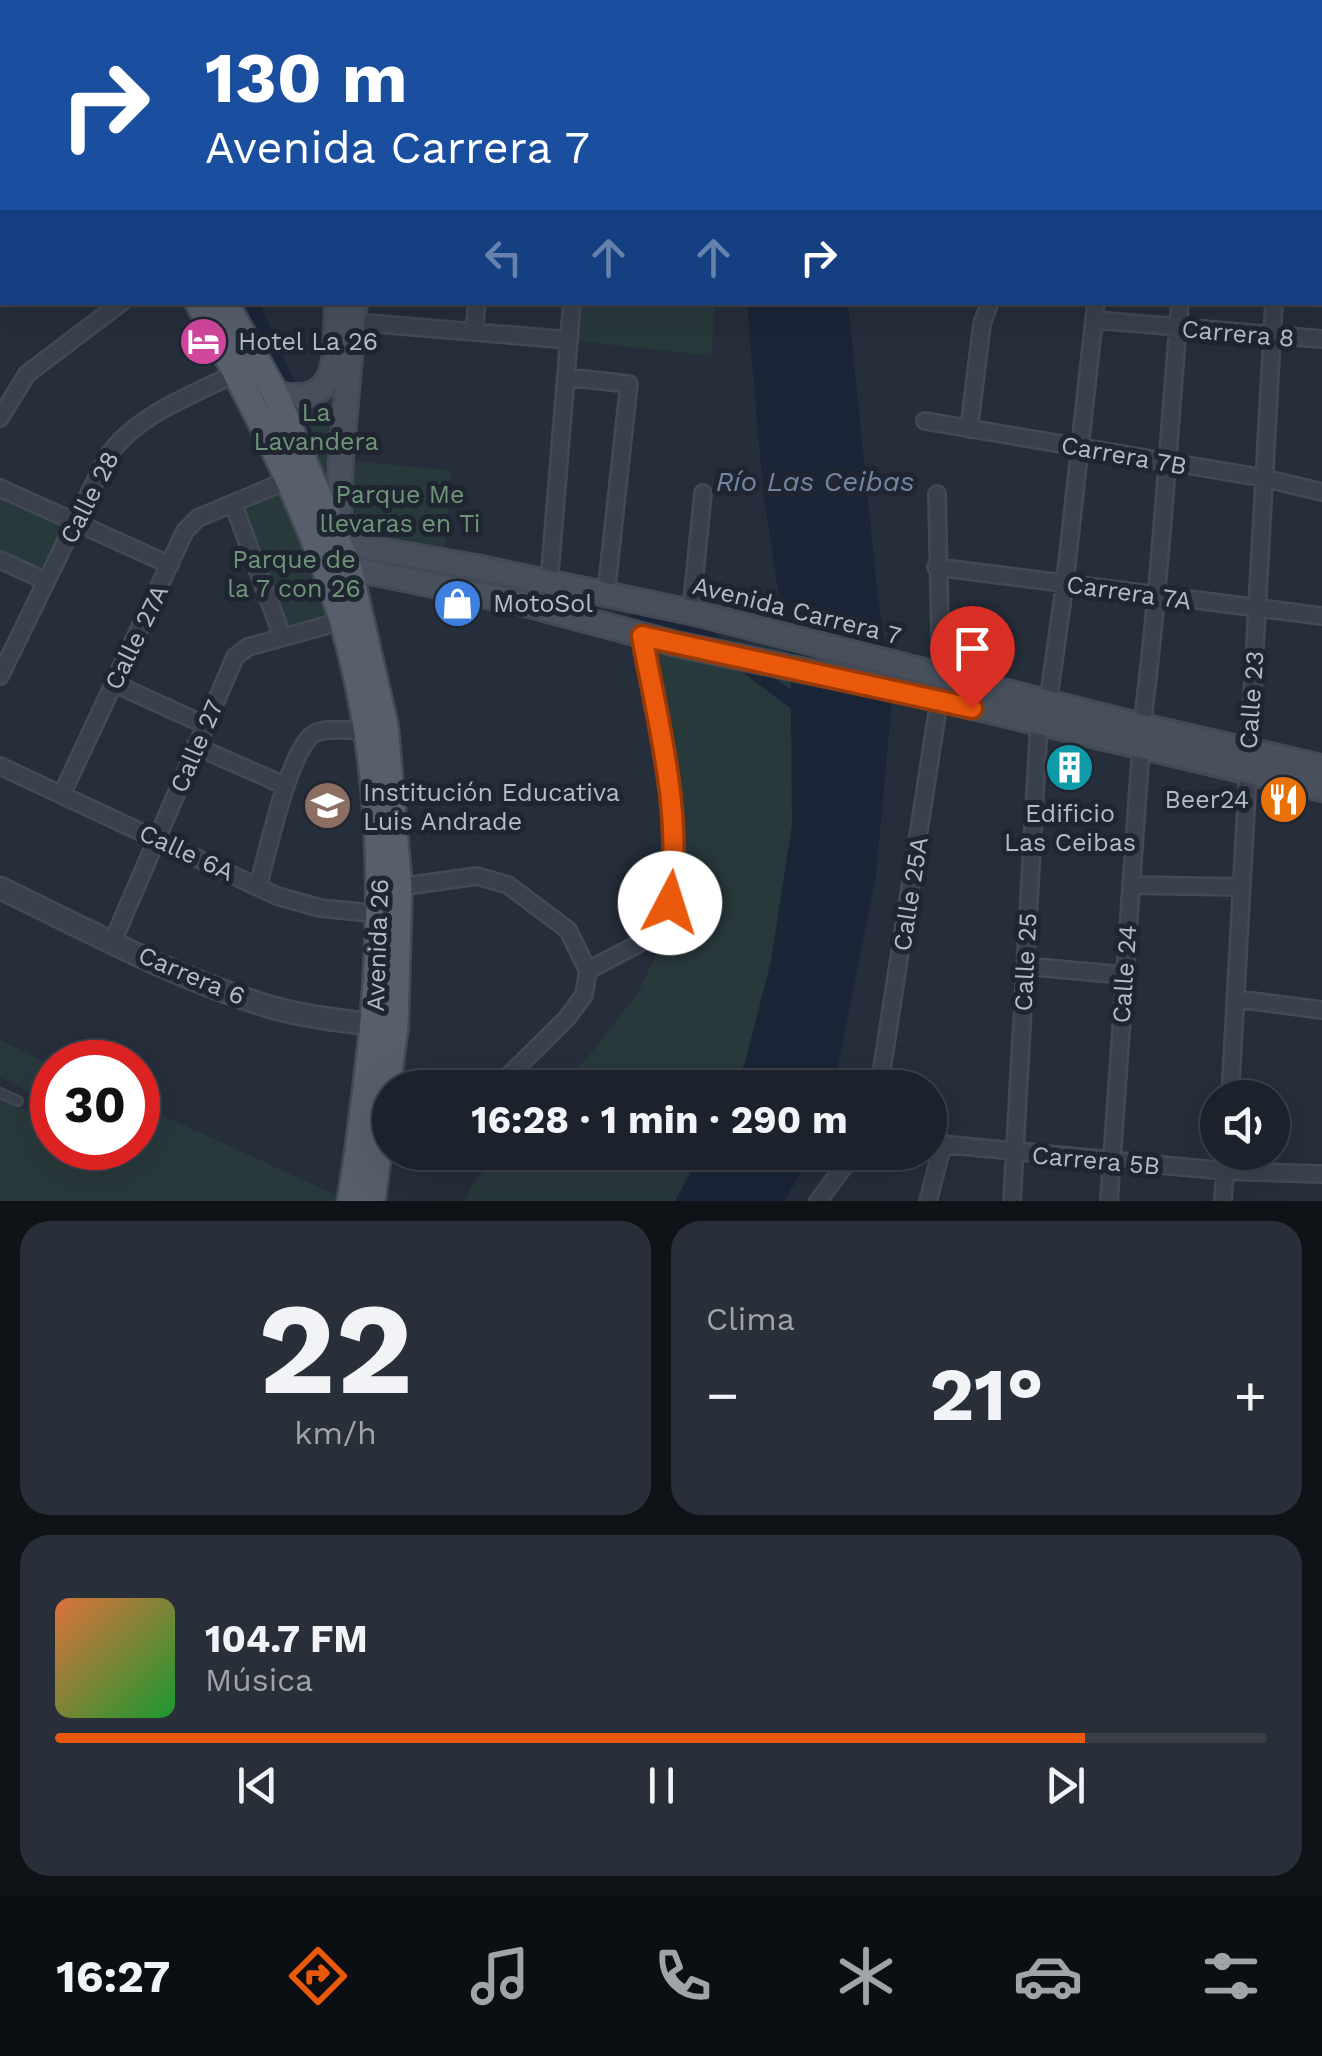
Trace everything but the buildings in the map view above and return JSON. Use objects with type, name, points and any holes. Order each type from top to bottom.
[{"type":"main road","name":"Avenida 26","points":[[200,305],[325,548],[349,568],[386,726],[399,887],[384,1026],[350,1201]]},
{"type":"main road","name":"Avenida 26","points":[[227,305],[290,397],[367,731],[379,827],[386,1070]]},
{"type":"main road","points":[[290,397],[313,394],[329,379],[337,305]]},
{"type":"main road","points":[[325,548],[340,473],[354,312]]},
{"type":"main road","name":"Avenida Carrera 7","points":[[325,548],[549,583],[692,612],[906,664],[1043,713],[1246,761],[1322,789]]},
{"type":"main road","name":"Avenida Carrera 7","points":[[349,568],[939,701],[1043,713]]},
{"type":"main road","name":"Avenida Carrera 7","points":[[1246,761],[1322,767]]},
{"type":"main road","name":"Avenida 26","points":[[372,1201],[377,1170]]},
{"type":"street","points":[[474,332],[477,305]]},
{"type":"street","points":[[549,583],[572,305]]},
{"type":"street","points":[[969,429],[982,324],[989,305]]},
{"type":"street","name":"Calle 25","points":[[1012,1201],[1043,713],[1066,582],[1096,305]]},
{"type":"street","name":"Calle 24","points":[[1109,1201],[1141,737],[1158,597],[1180,305]]},
{"type":"street","name":"Calle 23","points":[[1231,1080],[1274,305]]},
{"type":"street","points":[[0,418],[26,374],[101,308]]},
{"type":"street","points":[[354,312],[474,332],[569,340]]},
{"type":"street","name":"Carrera 8","points":[[1095,320],[1322,339]]},
{"type":"street","name":"Calle 28","points":[[0,676],[107,457],[121,437],[140,422],[236,373]]},
{"type":"street","points":[[566,377],[629,384],[606,594]]},
{"type":"street","name":"Carrera 7B","points":[[925,421],[1264,478],[1322,492]]},
{"type":"street","name":"Calle 27A","points":[[62,794],[186,531],[198,518],[288,480]]},
{"type":"street","points":[[0,488],[170,565]]},
{"type":"street","points":[[692,612],[702,492]]},
{"type":"street","points":[[937,494],[940,676]]},
{"type":"street","points":[[233,503],[282,636]]},
{"type":"street","points":[[0,560],[46,581]]},
{"type":"street","name":"Carrera 7A","points":[[936,567],[1322,616]]},
{"type":"street","name":"Calle 27","points":[[114,941],[235,657],[248,647],[342,622]]},
{"type":"street","points":[[588,971],[656,931],[670,903],[676,867],[668,773],[642,636]]},
{"type":"street","points":[[114,682],[205,725]]},
{"type":"street","name":"Calle 25A","points":[[882,1070],[939,701]]},
{"type":"street","points":[[258,886],[286,786],[313,735],[367,731]]},
{"type":"street","points":[[195,746],[286,786]]},
{"type":"street","name":"Calle 6A","points":[[0,766],[277,896],[320,908],[380,914]]},
{"type":"street","points":[[399,887],[478,876],[508,886],[568,930],[588,971],[584,996],[514,1070]]},
{"type":"street","points":[[1131,886],[1240,887]]},
{"type":"street","name":"Carrera 6","points":[[0,888],[260,1004],[384,1026]]},
{"type":"street","points":[[1025,966],[1124,975]]},
{"type":"street","points":[[1236,999],[1322,1010]]},
{"type":"street","name":"Carrera 5B","points":[[947,1145],[1225,1171],[1322,1174]]},
{"type":"street","points":[[818,1201],[842,1170]]},
{"type":"street","points":[[928,1201],[932,1170]]},
{"type":"street","points":[[1223,1201],[1225,1171]]},
{"type":"lane","points":[[0,1093],[18,1101]]},
{"type":"green space","points":[[572,305],[715,305],[711,356],[569,340]]},
{"type":"green space","name":"Parque Me llevaras en Ti","points":[[348,379],[341,459],[451,471],[444,562],[338,540],[275,393]]},
{"type":"green space","name":"Parque de la 7 con 26","points":[[288,480],[342,621],[282,636],[233,503]]},
{"type":"green space","points":[[0,488],[75,523],[46,581],[0,560]]},
{"type":"green space","points":[[654,651],[791,677],[792,825],[771,961],[745,1063],[742,1070],[575,1070],[637,995],[669,926],[680,886],[675,776]]},
{"type":"green space","points":[[0,1040],[30,1054],[30,1092],[0,1077]]},
{"type":"green space","points":[[0,1098],[30,1112],[30,1170],[160,1170],[160,1114],[336,1195],[334,1201],[0,1201]]},
{"type":"green space","points":[[485,1170],[692,1170],[675,1201],[466,1201],[470,1188]]},
{"type":"water","name":"Río Las Ceibas","points":[[747,305],[848,305],[892,700],[876,876],[837,1070],[742,1070],[771,961],[792,825],[791,677],[763,490]]},
{"type":"water","points":[[691,1170],[801,1170],[784,1201],[675,1201]]},
{"type":"waterway","points":[[252,305],[306,438]]},
{"type":"waterway","points":[[338,514],[365,538],[380,541]]},
{"type":"waterway","points":[[634,622],[711,639],[805,710]]},
{"type":"place","name":"Hotel La 26","points":[[203,341]]},
{"type":"place","name":"MotoSol","points":[[458,603]]},
{"type":"place","name":"Edificio Las Ceibas","points":[[1070,767]]},
{"type":"place","name":"Beer24","points":[[1284,799]]},
{"type":"place","name":"Institución Educativa Luis Andrade","points":[[328,806]]},
{"type":"route","points":[[670,903],[676,867],[668,773],[642,636],[972,708]]},
{"type":"park label","name":"La Lavandera","points":[[316,426]]}]
